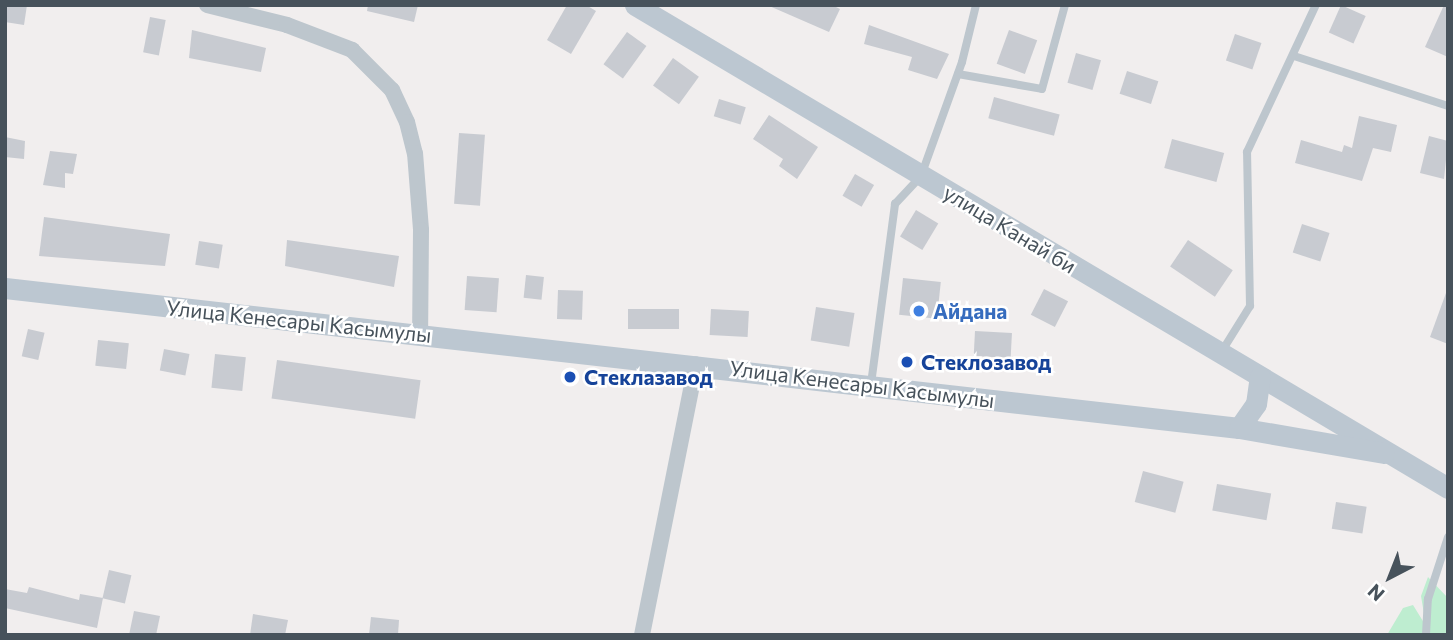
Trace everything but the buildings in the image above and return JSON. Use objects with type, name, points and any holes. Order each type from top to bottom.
[{"type":"main road","name":"улица Канай би","points":[[635,5],[1384,453],[1448,488]]},
{"type":"main road","name":"Улица Кенесары Касымулы","points":[[5,288],[696,364],[1240,428],[1384,453]]},
{"type":"main road","points":[[1240,428],[1256,404],[1260,377]]},
{"type":"street","points":[[207,5],[286,24],[352,50],[392,90],[407,122],[415,153],[421,230],[420,335]]},
{"type":"street","points":[[642,635],[696,364]]},
{"type":"lane","points":[[871,385],[895,204],[921,176],[958,74],[976,5]]},
{"type":"lane","points":[[958,74],[1042,89],[1065,5]]},
{"type":"lane","points":[[1220,354],[1250,306],[1247,152],[1294,57],[1316,5]]},
{"type":"lane","points":[[1294,57],[1448,106]]},
{"type":"lane","points":[[1426,635],[1428,599],[1448,537]]},
{"type":"lane","points":[[1443,547],[1448,557]]},
{"type":"green space","points":[[1428,577],[1447,597],[1446,635],[1387,635],[1403,608],[1413,605],[1426,626],[1421,596]]},
{"type":"place","name":"Айдана","points":[[919,311]]},
{"type":"place","name":"Стеклозавод","points":[[907,362]]},
{"type":"place","name":"Стеклазавод","points":[[570,377]]}]
